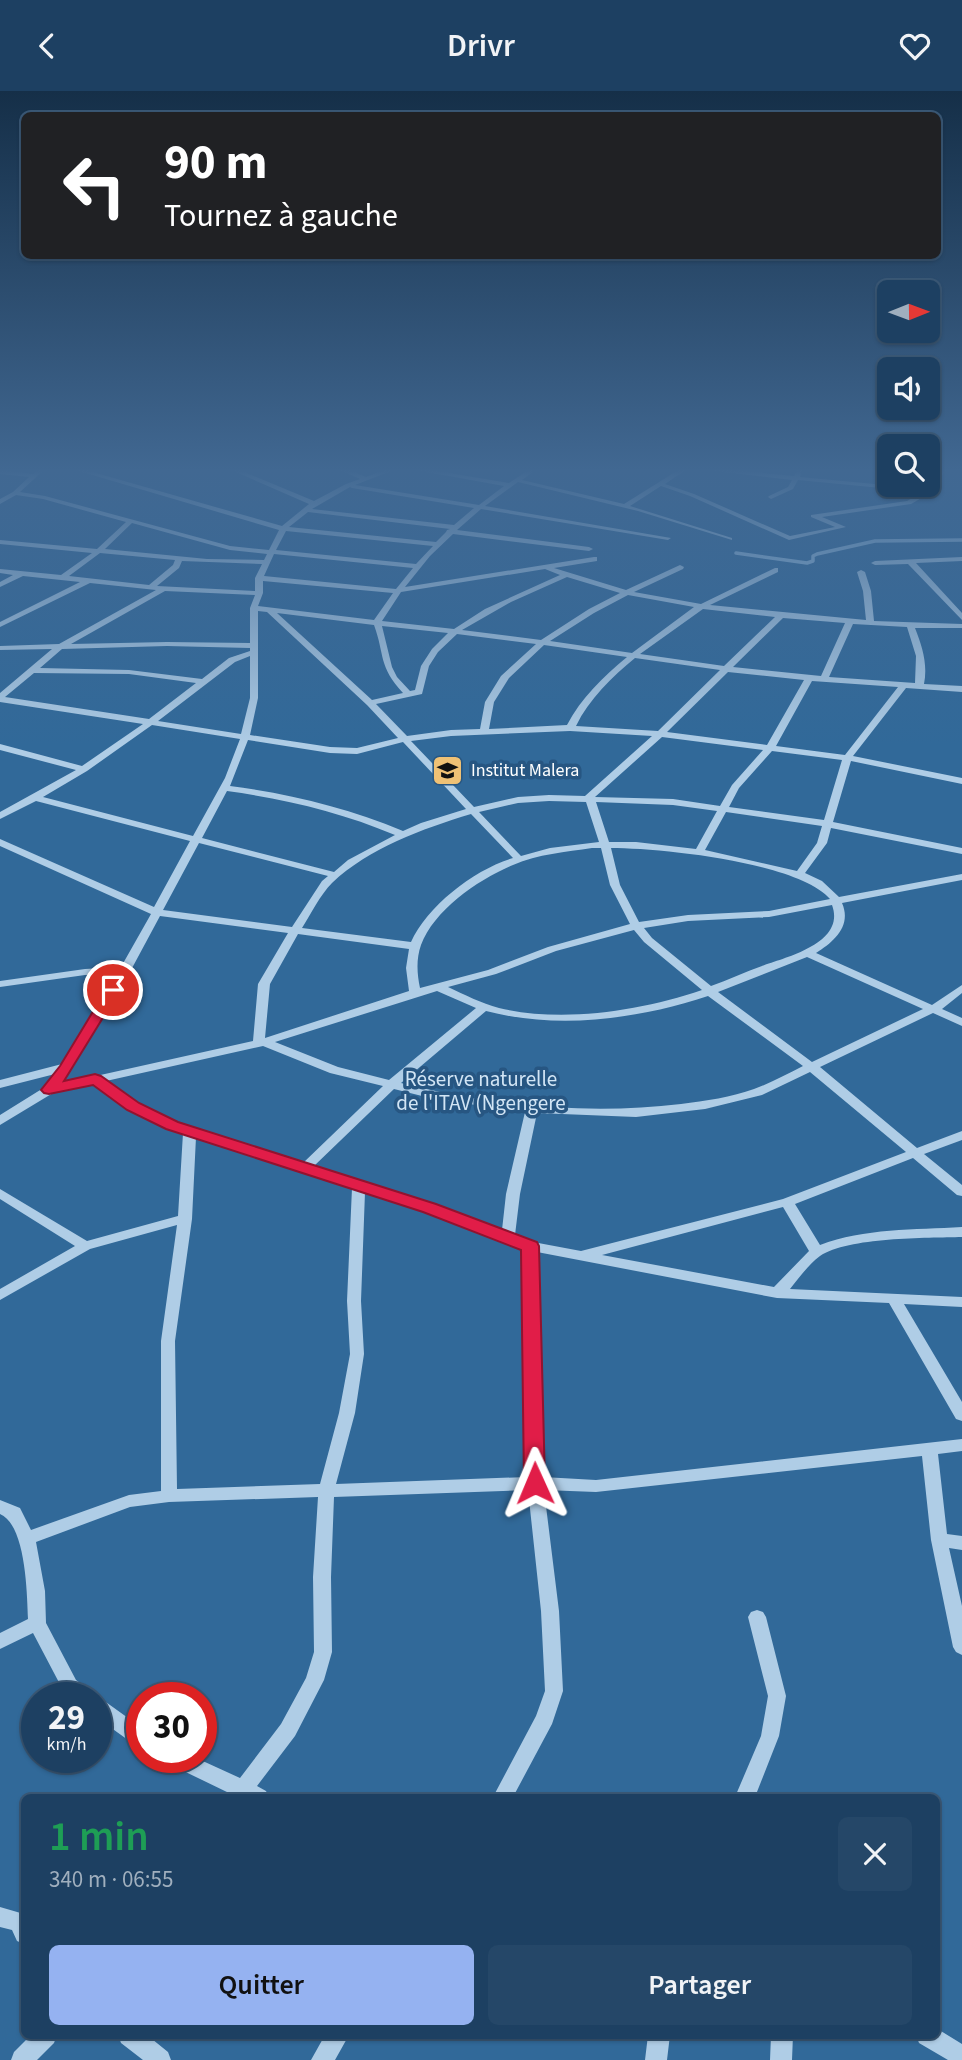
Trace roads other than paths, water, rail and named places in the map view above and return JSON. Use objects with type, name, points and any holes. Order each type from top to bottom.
[{"type":"street","points":[[62,578],[85,561]]},
{"type":"street","points":[[151,587],[179,561]]},
{"type":"street","points":[[49,1090],[67,1067],[125,970],[224,788],[245,737],[254,698],[254,608],[259,593],[259,578],[265,562],[241,561]]},
{"type":"street","points":[[353,561],[415,566]]},
{"type":"street","points":[[377,622],[396,591],[420,561]]},
{"type":"street","points":[[259,578],[396,591],[583,561]]},
{"type":"street","points":[[875,563],[910,561],[962,618]]},
{"type":"street","points":[[546,567],[627,594],[699,607],[911,627],[962,626]]},
{"type":"street","points":[[484,730],[486,709],[495,689],[540,642],[680,567]]},
{"type":"street","points":[[570,728],[574,714],[586,700],[634,656],[699,607],[775,570]]},
{"type":"street","points":[[0,571],[164,589],[259,593]]},
{"type":"street","points":[[861,572],[867,591],[870,623]]},
{"type":"street","points":[[0,586],[22,573]]},
{"type":"street","points":[[370,703],[421,690],[425,665],[454,632],[495,606],[566,575]]},
{"type":"street","points":[[0,625],[88,581]]},
{"type":"street","points":[[0,698],[58,648],[164,589]]},
{"type":"street","points":[[254,608],[540,642],[729,669],[809,678],[962,689]]},
{"type":"street","points":[[270,611],[370,703],[519,859]]},
{"type":"street","points":[[589,797],[660,734],[707,685],[729,669],[781,615]]},
{"type":"street","points":[[824,679],[850,621]]},
{"type":"street","points":[[377,622],[384,635],[388,666],[394,678],[409,695]]},
{"type":"street","points":[[911,627],[922,656],[919,686]]},
{"type":"street","points":[[0,648],[167,644],[254,649]]},
{"type":"street","points":[[0,816],[38,799],[85,769],[232,660],[254,649]]},
{"type":"street","points":[[33,670],[129,673],[204,682]]},
{"type":"street","points":[[698,853],[735,787],[771,748],[809,678]]},
{"type":"street","points":[[799,875],[822,843],[847,758],[904,685]]},
{"type":"street","points":[[0,698],[147,724],[346,751],[405,739],[484,730],[570,728],[660,734],[847,758],[962,781]]},
{"type":"street","points":[[0,747],[85,769]]},
{"type":"street","points":[[224,788],[264,793],[336,809],[403,835]]},
{"type":"street","points":[[589,797],[615,885],[636,926],[648,940],[711,992],[813,1068],[962,1192]]},
{"type":"street","points":[[261,1042],[264,985],[295,930],[334,875],[403,835],[473,810],[518,800],[589,797],[673,802],[828,824],[962,851]]},
{"type":"street","points":[[38,799],[334,875]]},
{"type":"street","points":[[0,842],[156,912],[413,946]]},
{"type":"street","points":[[415,993],[411,977],[413,946],[426,924],[451,897],[478,878],[519,859],[566,846],[605,845],[698,853],[757,864],[799,875],[829,889],[838,902],[841,915],[837,929],[826,941],[807,953],[711,992],[670,1005],[610,1014],[548,1015],[484,1007],[438,987]]},
{"type":"street","points":[[0,1121],[49,1090],[261,1042],[415,993],[492,972],[552,949],[636,926],[688,918],[769,914],[962,877]]},
{"type":"street","points":[[807,953],[936,1008],[962,1022]]},
{"type":"street","points":[[0,984],[85,972],[125,970]]},
{"type":"street","points":[[261,1042],[334,1070],[478,1103],[532,1109],[636,1113],[705,1105],[758,1092],[936,1008],[962,988]]},
{"type":"street","points":[[305,1168],[391,1085],[484,1007]]},
{"type":"street","points":[[0,1084],[67,1067]]},
{"type":"street","points":[[95,1079],[133,1107],[172,1125],[530,1246],[778,1293],[962,1302]]},
{"type":"street","points":[[508,1237],[513,1194],[532,1109]]},
{"type":"street","points":[[169,1496],[169,1341],[185,1219],[190,1130]]},
{"type":"street","points":[[577,1257],[787,1202],[962,1135]]},
{"type":"street","points":[[247,1794],[288,1730],[315,1680],[323,1652],[322,1577],[326,1492],[347,1413],[357,1354],[354,1301],[359,1186]]},
{"type":"street","points":[[0,1193],[85,1247]]},
{"type":"street","points":[[787,1202],[816,1251]]},
{"type":"street","points":[[0,1295],[85,1247],[127,1233],[185,1219]]},
{"type":"street","points":[[778,1293],[816,1251],[842,1243],[908,1234],[962,1232]]},
{"type":"street","points":[[505,1794],[545,1718],[554,1691],[550,1611],[535,1483],[530,1246]]},
{"type":"street","points":[[933,1299],[962,1294]]},
{"type":"street","points":[[894,1300],[962,1415]]},
{"type":"street","points":[[27,1538],[129,1501],[169,1496],[535,1483],[596,1486],[962,1445]]},
{"type":"street","points":[[929,1448],[939,1540],[962,1647]]},
{"type":"street","points":[[0,1507],[14,1513],[27,1538],[36,1591],[37,1623],[68,1682]]},
{"type":"street","points":[[939,1540],[962,1543]]},
{"type":"street","points":[[746,1794],[770,1736],[777,1696],[757,1617]]},
{"type":"street","points":[[0,1641],[37,1623]]},
{"type":"street","points":[[204,1773],[244,1794]]},
{"type":"street","points":[[0,1917],[20,1922],[21,1925]]},
{"type":"street","points":[[22,2060],[42,2039]]},
{"type":"street","points":[[134,2039],[160,2060]]},
{"type":"street","points":[[321,2060],[335,2039]]},
{"type":"street","points":[[656,2060],[659,2039]]},
{"type":"street","points":[[781,2060],[782,2039]]},
{"type":"street","points":[[934,2039],[962,2056]]},
{"type":"waterway","points":[[792,561],[807,563],[813,561]]},
{"type":"place","name":"Institut Malera","points":[[448,770]]},
{"type":"park label","name":"Réserve naturelle de l'ITAV (Ngengere","points":[[481,1091]]}]
